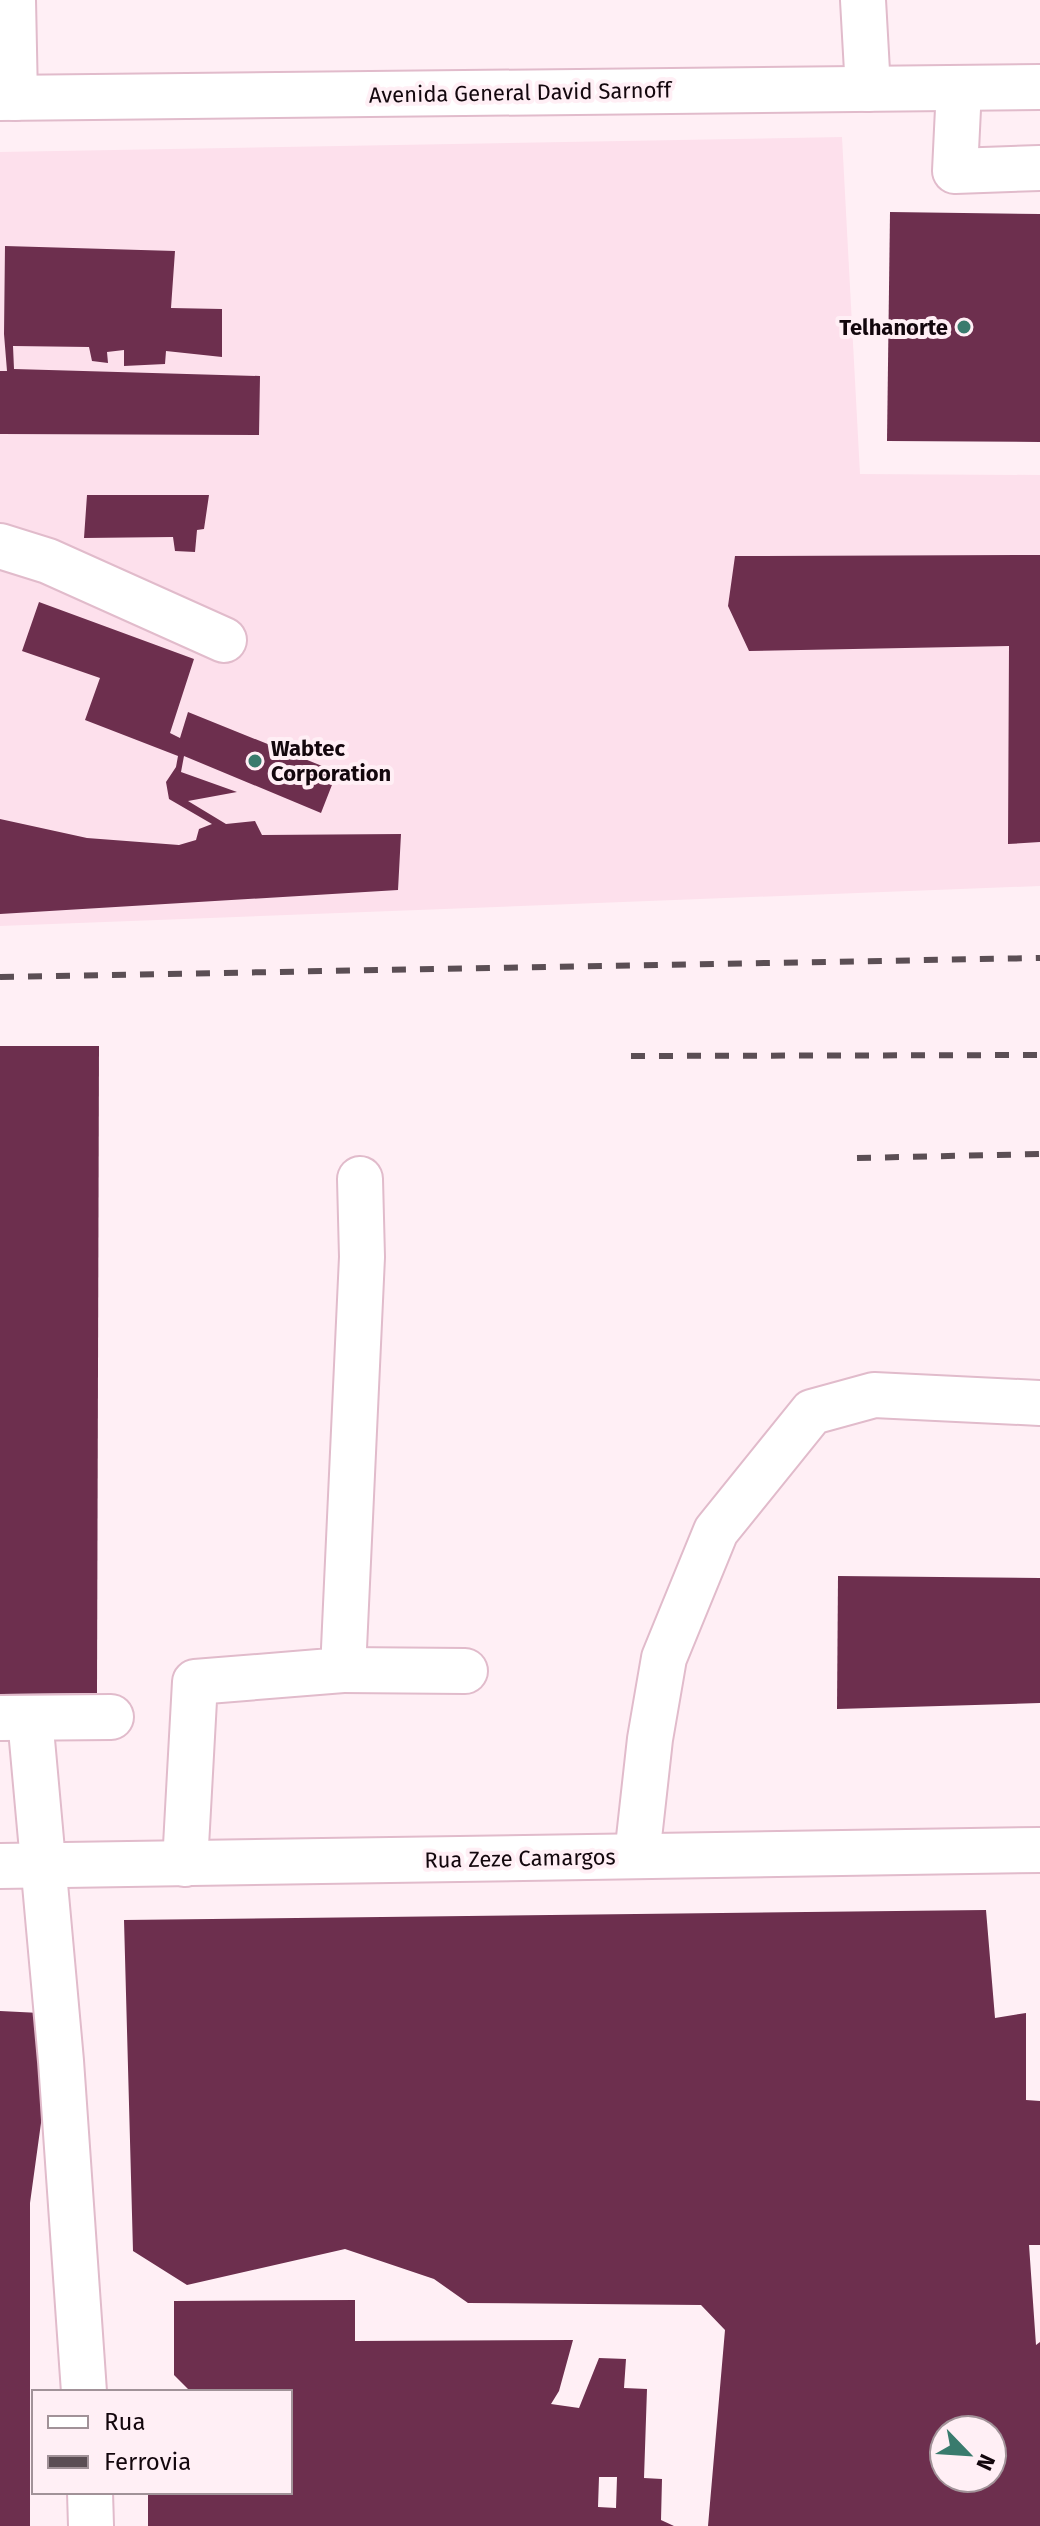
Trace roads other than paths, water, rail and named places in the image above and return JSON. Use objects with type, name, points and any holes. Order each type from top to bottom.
[{"type":"main road","points":[[8,98],[13,0]]},
{"type":"main road","points":[[863,0],[868,89]]},
{"type":"main road","name":"Avenida General David Sarnoff","points":[[8,98],[1040,87]]},
{"type":"main road","points":[[959,88],[955,171],[1040,168]]},
{"type":"main road","points":[[0,546],[48,561],[224,640]]},
{"type":"main road","points":[[343,1670],[362,1257],[360,1179]]},
{"type":"main road","points":[[637,1856],[648,1754],[664,1658],[716,1531],[812,1412],[874,1395],[1040,1403]]},
{"type":"main road","points":[[185,1864],[195,1682],[343,1670],[465,1671]]},
{"type":"main road","points":[[84,2390],[61,2061],[21,1866],[15,1718],[111,1717]]},
{"type":"main road","name":"Rua Zeze Camargos","points":[[21,1866],[1040,1850]]},
{"type":"main road","points":[[90,2494],[91,2526]]},
{"type":"railway","points":[[0,977],[1040,958]]},
{"type":"railway","points":[[631,1056],[1040,1055]]},
{"type":"railway","points":[[857,1158],[1040,1154]]},
{"type":"place","name":"Telhanorte","points":[[964,327]]},
{"type":"place","name":"Wabtec Corporation","points":[[255,761]]}]
